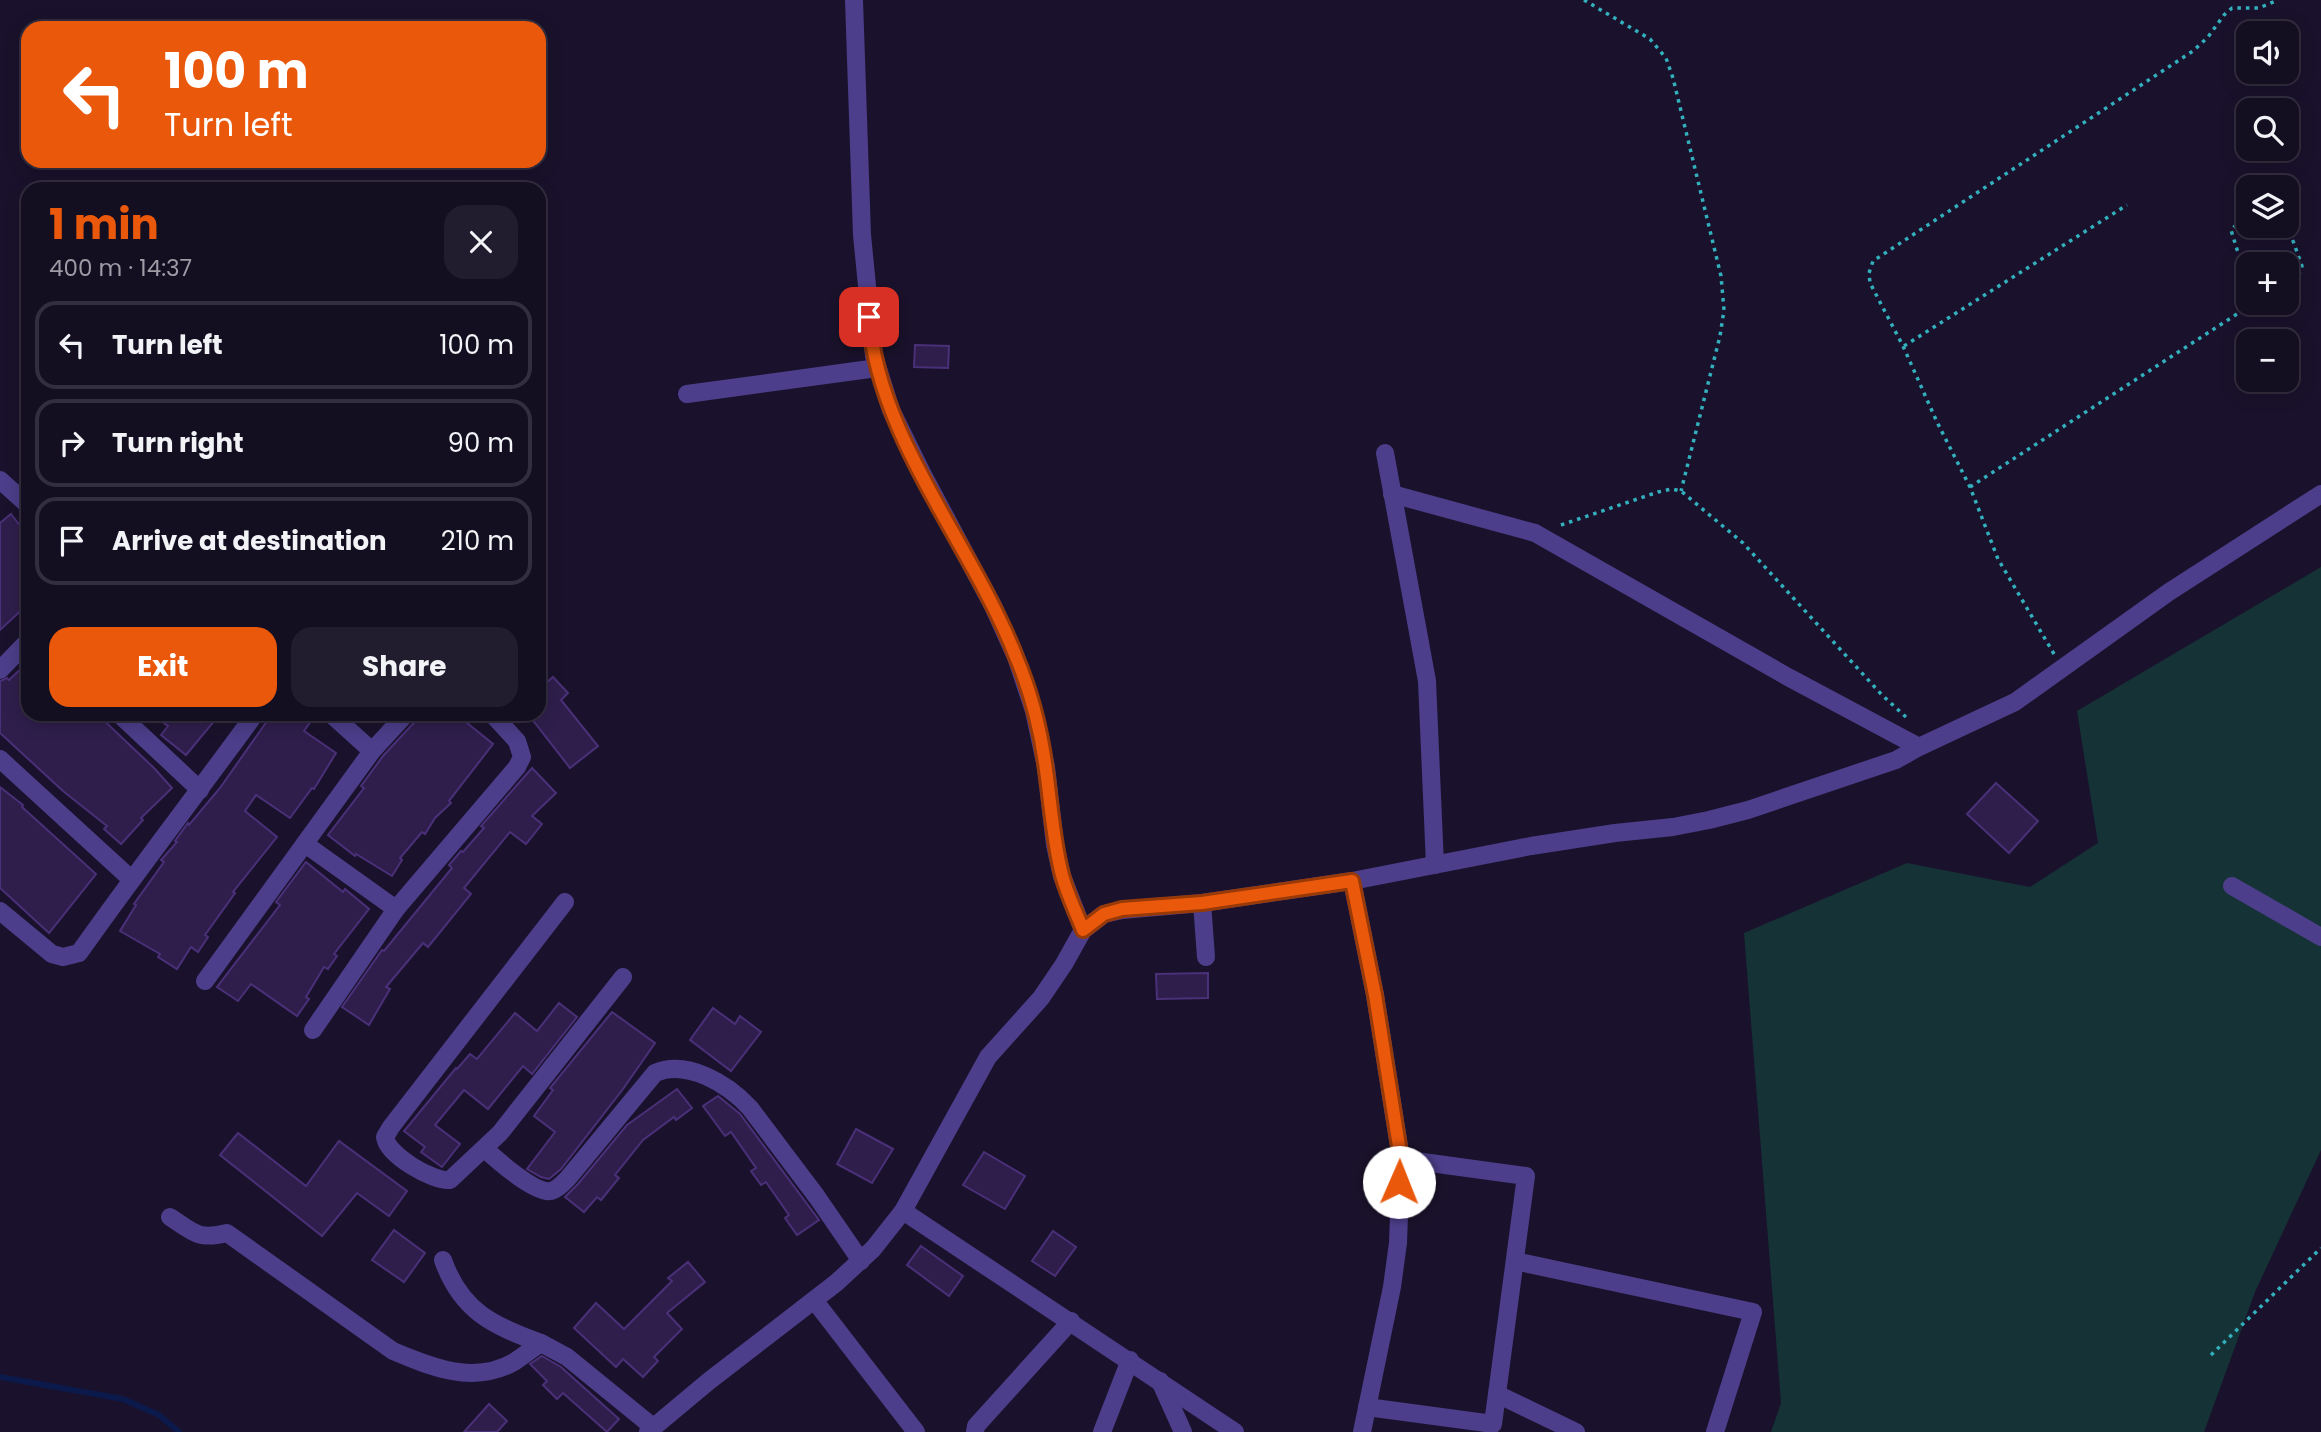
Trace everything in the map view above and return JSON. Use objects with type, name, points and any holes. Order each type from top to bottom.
[{"type":"street","points":[[855,0],[862,235],[870,338],[877,368],[896,421],[1017,657],[1034,711],[1046,767],[1055,845],[1062,876],[1083,930]]},
{"type":"street","points":[[687,394],[877,368]]},
{"type":"street","points":[[1385,453],[1427,681],[1435,865]]},
{"type":"street","points":[[3,489],[21,501]]},
{"type":"street","points":[[1392,494],[1535,533],[1788,677],[1926,744]]},
{"type":"street","points":[[443,1260],[450,1280],[471,1307],[487,1320],[566,1357],[659,1428],[861,1261],[887,1233],[903,1210],[988,1057],[1041,998],[1083,930],[1104,914],[1122,909],[1202,903],[1352,881],[1531,846],[1709,820],[1748,810],[1896,760],[2015,702],[2169,592],[2321,494]]},
{"type":"street","points":[[0,670],[21,648]]},
{"type":"street","points":[[126,721],[200,790]]},
{"type":"street","points":[[0,911],[52,954],[63,957],[79,953],[250,721]]},
{"type":"street","points":[[339,721],[372,751]]},
{"type":"street","points":[[205,981],[372,751],[400,721]]},
{"type":"street","points":[[313,1030],[396,909],[522,757],[517,741],[498,721]]},
{"type":"street","points":[[0,759],[131,879]]},
{"type":"street","points":[[305,844],[396,909]]},
{"type":"street","points":[[1352,881],[1375,995],[1401,1159],[1398,1243],[1392,1287],[1362,1432]]},
{"type":"street","points":[[2232,886],[2321,937]]},
{"type":"street","points":[[565,902],[391,1127],[385,1137],[386,1144],[398,1156],[441,1181],[450,1180],[485,1149],[623,976]]},
{"type":"street","points":[[1202,903],[1206,957]]},
{"type":"street","points":[[485,1149],[540,1190],[549,1192],[557,1188],[593,1149],[655,1073],[674,1068],[685,1069],[739,1096],[817,1197],[861,1261]]},
{"type":"street","points":[[1367,1407],[1493,1424],[1526,1176],[1401,1159]]},
{"type":"street","points":[[903,1210],[1234,1432]]},
{"type":"street","points":[[170,1217],[204,1237],[227,1233],[393,1351],[421,1363],[447,1371],[482,1372],[513,1362],[541,1343]]},
{"type":"street","points":[[1515,1261],[1753,1312],[1714,1432]]},
{"type":"street","points":[[814,1300],[916,1432]]},
{"type":"street","points":[[975,1432],[976,1426],[1071,1321]]},
{"type":"street","points":[[1102,1432],[1130,1360]]},
{"type":"street","points":[[1160,1381],[1183,1432]]},
{"type":"street","points":[[1497,1394],[1576,1432]]},
{"type":"path","points":[[1584,0],[1650,39],[1666,58],[1721,276],[1724,310],[1720,336],[1681,491]]},
{"type":"path","points":[[2062,668],[1998,559],[1970,487],[1870,283],[1869,273],[1873,261],[2193,51],[2232,8],[2259,8],[2278,0]]},
{"type":"path","points":[[1903,346],[2127,205]]},
{"type":"path","points":[[2236,225],[2231,230],[2239,252]]},
{"type":"path","points":[[1970,487],[2236,315]]},
{"type":"path","points":[[1535,533],[1658,492],[1672,489],[1681,491],[1743,543],[1926,744]]},
{"type":"path","points":[[2211,1355],[2321,1248]]},
{"type":"green space","points":[[2321,567],[2321,1150],[2255,1292],[2204,1432],[1771,1432],[1781,1403],[1744,933],[1907,863],[2030,887],[2098,843],[2077,711]]},
{"type":"building","points":[[915,345],[949,346],[948,368],[914,367]]},
{"type":"building","points":[[11,514],[21,527],[21,610],[0,630],[0,523]]},
{"type":"building","points":[[21,669],[21,721],[104,721],[172,788],[141,818],[143,820],[121,844],[104,829],[107,826],[63,791],[0,733],[0,681],[7,678],[9,680]]},
{"type":"building","points":[[553,677],[568,693],[561,700],[598,746],[570,768],[533,721],[546,721],[546,683]]},
{"type":"building","points":[[161,721],[214,721],[186,755],[161,735],[168,726]]},
{"type":"building","points":[[267,721],[311,721],[304,731],[336,753],[314,789],[312,788],[290,818],[256,795],[245,811],[277,837],[233,892],[235,893],[205,935],[208,937],[198,952],[191,947],[177,969],[158,957],[160,954],[120,931],[136,905],[134,904],[164,862],[161,860],[177,842],[175,841],[188,823],[189,825],[220,788]]},
{"type":"building","points":[[416,721],[465,721],[493,744],[449,801],[451,803],[400,858],[402,860],[392,876],[356,854],[355,856],[328,835],[364,788],[361,786],[383,756]]},
{"type":"building","points":[[532,768],[556,793],[532,816],[542,824],[526,844],[510,832],[464,888],[471,894],[428,947],[423,943],[386,987],[390,989],[369,1025],[342,1007],[382,950],[384,951],[452,868],[449,865],[484,828],[481,826]]},
{"type":"building","points":[[1996,783],[2038,821],[2009,853],[1967,814]]},
{"type":"building","points":[[0,787],[23,805],[22,807],[96,874],[49,933],[0,888]]},
{"type":"building","points":[[306,862],[369,909],[334,954],[337,956],[328,969],[324,967],[306,997],[309,999],[297,1016],[251,984],[238,1001],[217,987],[280,905],[276,902]]},
{"type":"building","points":[[1208,973],[1208,998],[1157,999],[1156,974]]},
{"type":"building","points":[[559,1003],[577,1017],[532,1074],[523,1066],[488,1109],[464,1090],[435,1125],[460,1144],[442,1167],[421,1152],[425,1147],[404,1131],[456,1068],[470,1054],[477,1059],[515,1013],[537,1031]]},
{"type":"building","points":[[713,1008],[735,1024],[740,1016],[761,1032],[731,1071],[690,1040]]},
{"type":"building","points":[[612,1012],[655,1043],[561,1169],[549,1179],[541,1177],[527,1169],[555,1132],[534,1116],[553,1090],[550,1088]]},
{"type":"building","points":[[677,1089],[692,1108],[676,1120],[674,1117],[643,1140],[615,1175],[619,1178],[601,1200],[597,1197],[584,1212],[565,1197],[627,1125]]},
{"type":"building","points":[[718,1096],[740,1114],[819,1220],[797,1235],[785,1218],[789,1215],[766,1182],[761,1185],[751,1171],[756,1168],[731,1132],[725,1136],[703,1106]]},
{"type":"building","points":[[856,1129],[893,1149],[872,1183],[837,1164]]},
{"type":"building","points":[[238,1133],[306,1186],[339,1141],[407,1191],[389,1216],[357,1193],[322,1236],[220,1155]]},
{"type":"building","points":[[984,1152],[1025,1176],[1005,1209],[963,1185]]},
{"type":"building","points":[[394,1230],[425,1253],[404,1282],[372,1260]]},
{"type":"building","points":[[1053,1231],[1076,1247],[1055,1276],[1032,1261]]},
{"type":"building","points":[[921,1246],[963,1276],[949,1296],[907,1265]]},
{"type":"building","points":[[688,1262],[705,1282],[667,1313],[682,1329],[654,1357],[658,1361],[643,1377],[623,1359],[616,1367],[574,1328],[596,1303],[624,1329],[672,1281],[668,1278]]},
{"type":"building","points":[[542,1356],[561,1367],[619,1419],[607,1432],[563,1393],[557,1399],[543,1385],[547,1381],[530,1364]]},
{"type":"building","points":[[489,1404],[507,1421],[497,1432],[464,1432]]},
{"type":"waterway","points":[[0,1377],[123,1399],[159,1415],[179,1432]]},
{"type":"route","points":[[869,317],[874,356],[891,410],[1017,657],[1034,711],[1046,767],[1055,845],[1062,876],[1083,930],[1104,914],[1122,909],[1202,903],[1352,881],[1375,995],[1401,1159],[1399,1182]]}]
